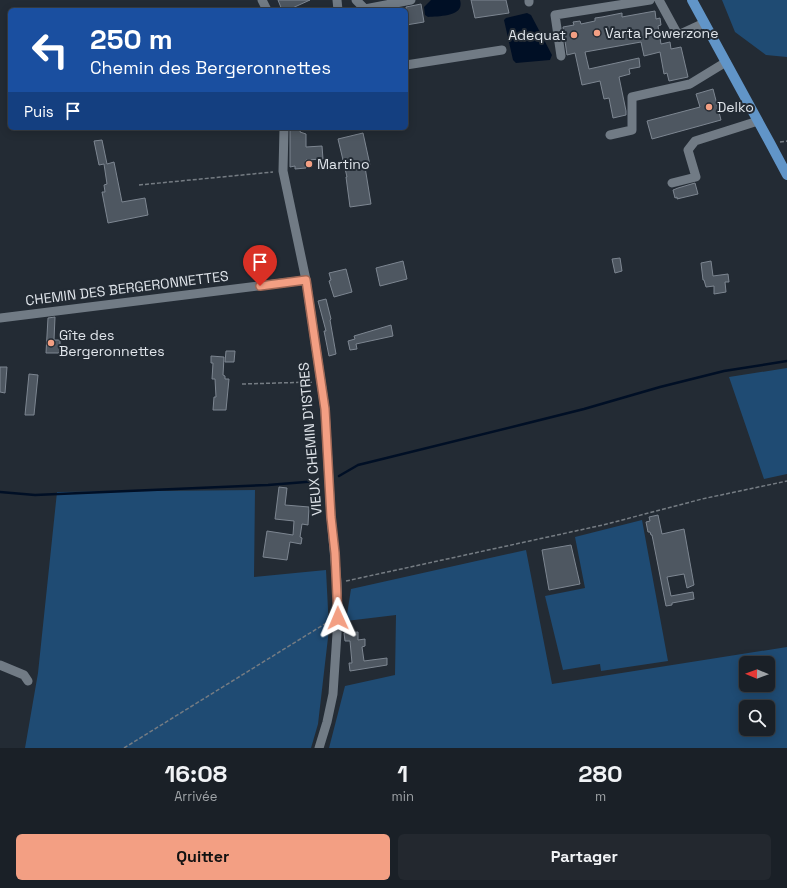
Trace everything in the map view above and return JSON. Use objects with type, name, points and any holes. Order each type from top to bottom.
[{"type":"main road","points":[[692,0],[787,175]]},
{"type":"street","points":[[356,0],[364,8]]},
{"type":"street","points":[[370,8],[411,0]]},
{"type":"street","points":[[561,56],[555,15],[650,0]]},
{"type":"street","points":[[659,0],[678,35],[704,23]]},
{"type":"street","points":[[408,65],[502,50]]},
{"type":"street","points":[[610,135],[632,130],[632,97],[690,84],[726,62]]},
{"type":"street","points":[[672,183],[696,176],[688,150],[695,141],[758,121]]},
{"type":"street","name":"VIEUX CHEMIN D'ISTRES","points":[[284,130],[283,171],[306,280],[325,409],[331,517],[337,583],[338,618],[333,694],[327,722],[319,748]]},
{"type":"street","name":"CHEMIN DES BERGERONNETTES","points":[[0,318],[306,280]]},
{"type":"street","points":[[0,665],[24,675],[28,681]]},
{"type":"path","points":[[139,185],[283,171]]},
{"type":"path","points":[[242,384],[321,382]]},
{"type":"path","points":[[337,583],[603,525],[702,499],[787,480]]},
{"type":"path","points":[[124,748],[323,625],[338,618]]},
{"type":"shaded area","points":[[431,0],[460,0],[461,6],[455,13],[444,16],[428,17],[425,15],[424,7]]},
{"type":"shaded area","points":[[722,0],[787,0],[787,57],[766,55],[735,32]]},
{"type":"shaded area","points":[[527,13],[531,15],[552,55],[550,60],[516,63],[513,60],[504,20],[506,18]]},
{"type":"shaded area","points":[[787,368],[787,474],[764,479],[729,377]]},
{"type":"shaded area","points":[[255,490],[254,577],[326,570],[329,629],[318,724],[311,748],[25,748],[38,673],[57,492]]},
{"type":"shaded area","points":[[642,520],[668,661],[601,671],[600,664],[563,670],[545,596],[585,588],[575,537]]},
{"type":"shaded area","points":[[526,550],[552,684],[787,647],[787,748],[329,748],[345,686],[395,675],[396,615],[346,621],[351,589]]},
{"type":"building","points":[[278,0],[310,0],[292,8],[281,8]]},
{"type":"building","points":[[471,0],[506,0],[509,13],[475,18]]},
{"type":"building","points":[[421,4],[424,22],[408,25],[408,8],[406,7]]},
{"type":"building","points":[[655,11],[656,19],[660,18],[661,25],[658,26],[661,44],[670,42],[671,49],[681,47],[688,77],[669,81],[667,73],[664,74],[660,52],[644,56],[641,42],[585,52],[589,69],[639,58],[640,67],[629,69],[630,74],[619,77],[626,115],[613,118],[609,98],[604,99],[600,81],[582,85],[575,53],[567,55],[563,27],[574,25],[573,22],[580,21],[581,24],[595,21],[595,18],[622,13],[622,17]]},
{"type":"building","points":[[713,89],[721,120],[652,139],[647,121],[700,107],[696,94]]},
{"type":"building","points":[[290,130],[300,130],[300,132],[306,134],[306,147],[322,146],[323,159],[306,160],[306,168],[295,169],[295,166],[290,167]]},
{"type":"building","points":[[363,133],[370,165],[365,167],[371,204],[350,207],[347,177],[338,139]]},
{"type":"building","points":[[102,140],[107,164],[114,162],[122,202],[145,198],[148,215],[108,223],[102,192],[105,192],[104,185],[107,184],[104,164],[99,165],[94,141]]},
{"type":"building","points":[[695,183],[698,194],[677,199],[677,197],[675,198],[673,190]]},
{"type":"building","points":[[620,258],[622,271],[615,273],[612,259]]},
{"type":"building","points":[[403,261],[407,279],[380,286],[376,268]]},
{"type":"building","points":[[711,261],[713,276],[728,274],[729,282],[725,282],[726,292],[714,294],[714,286],[706,287],[703,280],[701,263]]},
{"type":"building","points":[[346,269],[352,292],[334,297],[329,281],[331,280],[329,273]]},
{"type":"building","points":[[326,299],[331,319],[336,354],[329,356],[324,331],[326,331],[318,301]]},
{"type":"building","points":[[55,317],[54,340],[60,340],[60,353],[46,353],[48,318]]},
{"type":"building","points":[[391,325],[393,336],[356,344],[357,349],[350,350],[348,341],[355,339],[354,336]]},
{"type":"building","points":[[226,351],[235,351],[234,362],[225,362]]},
{"type":"building","points":[[211,356],[224,357],[223,375],[225,376],[225,379],[229,379],[226,410],[213,410],[214,397],[216,397],[215,379],[212,379],[213,363],[211,363]]},
{"type":"building","points":[[0,367],[7,367],[5,393],[0,392]]},
{"type":"building","points":[[29,374],[38,375],[34,415],[25,415]]},
{"type":"building","points":[[279,487],[287,488],[285,505],[309,507],[308,525],[302,524],[300,537],[302,538],[301,544],[290,542],[287,560],[263,557],[267,531],[293,535],[294,521],[275,519]]},
{"type":"building","points":[[658,515],[662,534],[684,529],[694,585],[687,588],[684,574],[667,577],[671,596],[693,592],[694,599],[672,603],[672,605],[666,606],[652,535],[648,532],[646,522],[650,521],[649,517]]},
{"type":"building","points":[[571,545],[580,584],[549,590],[542,550]]},
{"type":"building","points":[[358,632],[358,640],[365,639],[365,646],[362,647],[364,661],[387,658],[387,665],[350,671],[349,663],[352,663],[350,641],[345,641],[344,633]]},
{"type":"waterway","points":[[339,476],[358,465],[584,409],[660,387],[724,371],[787,361]]},
{"type":"waterway","points":[[0,492],[35,495],[268,485],[318,481]]},
{"type":"place","name":"Varta Powerzone","points":[[597,33]]},
{"type":"place","name":"Adequat","points":[[574,35]]},
{"type":"place","name":"Delko","points":[[709,107]]},
{"type":"place","name":"Martino","points":[[309,164]]},
{"type":"place","name":"Gîte des Bergeronnettes","points":[[51,343]]},
{"type":"route","points":[[260,286],[306,280],[325,409],[338,618]]}]
